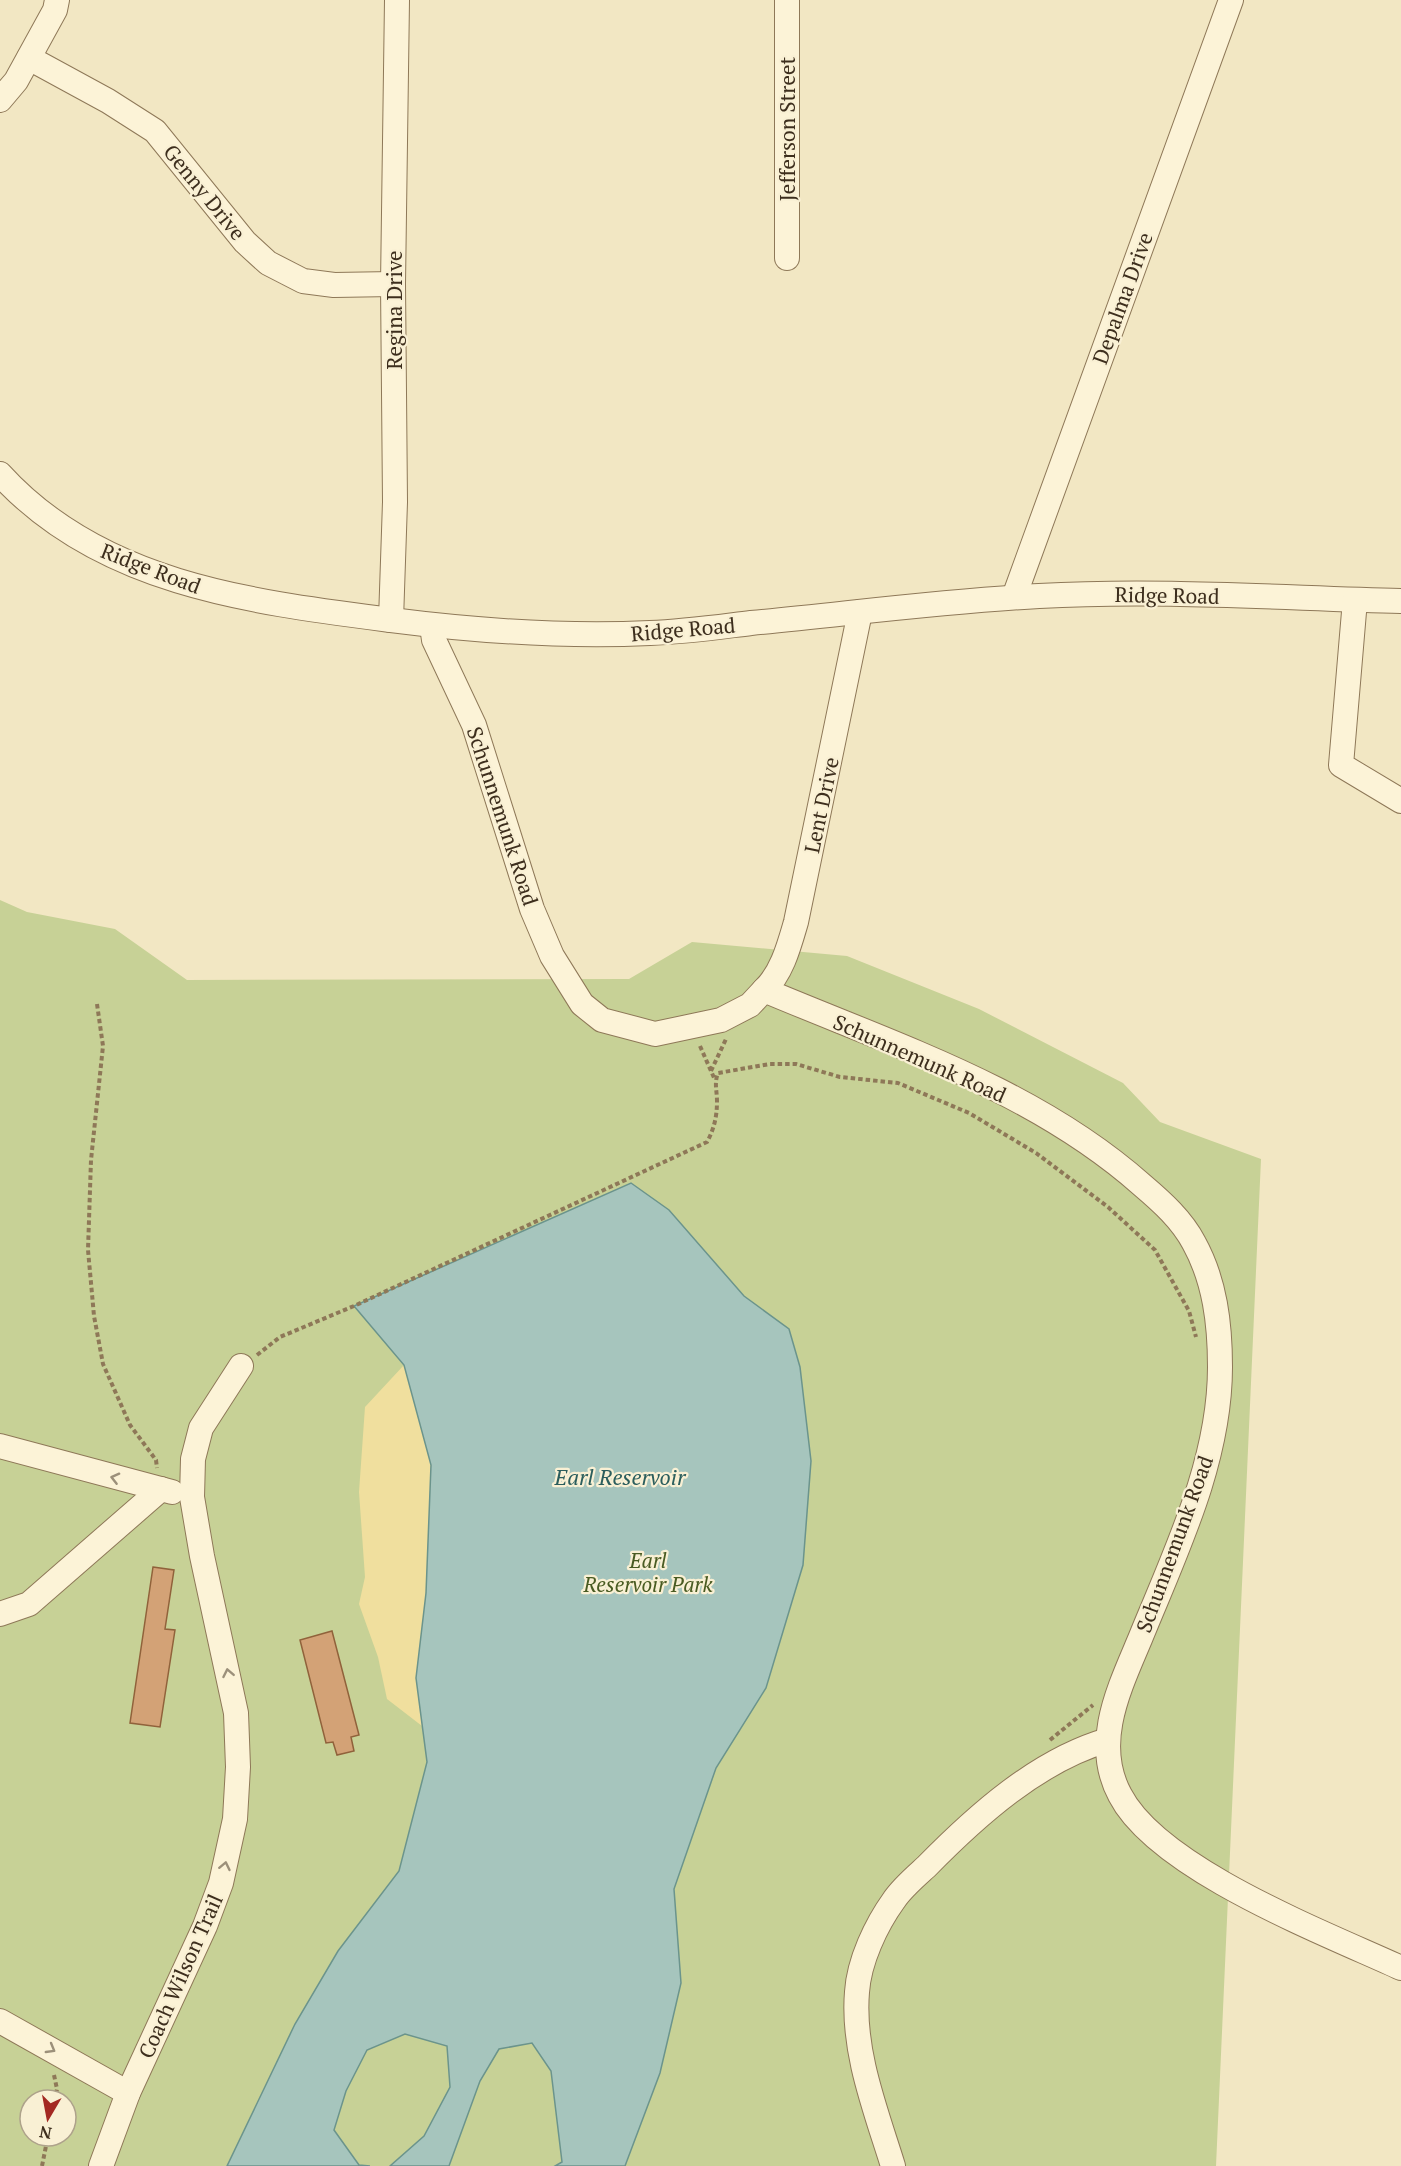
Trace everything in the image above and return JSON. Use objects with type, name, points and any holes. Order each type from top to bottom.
[{"type":"street","points":[[0,100],[16,81],[57,0]]},
{"type":"street","name":"Regina Drive","points":[[391,620],[395,502],[393,284],[397,0]]},
{"type":"street","name":"Jefferson Street","points":[[787,0],[788,258]]},
{"type":"street","name":"Depalma Drive","points":[[1014,597],[1231,0]]},
{"type":"street","name":"Genny Drive","points":[[29,58],[108,101],[155,131],[245,242],[268,263],[303,281],[334,285],[393,284]]},
{"type":"street","name":"Ridge Road","points":[[0,474],[16,492],[62,527],[110,555],[181,584],[309,610],[432,626],[563,636],[653,633],[1014,597],[1088,593],[1401,601]]},
{"type":"street","points":[[1355,600],[1341,765],[1401,801]]},
{"type":"street","name":"Lent Drive","points":[[764,990],[772,982],[789,948],[796,922],[860,612]]},
{"type":"street","name":"Schunnemunk Road","points":[[432,626],[434,640],[474,725],[532,909],[552,956],[582,1004],[602,1020],[628,1029],[655,1034],[721,1020],[750,1005],[764,990],[975,1078],[1042,1115],[1112,1158],[1169,1209],[1193,1241],[1208,1273],[1216,1301],[1220,1369],[1213,1428],[1202,1480],[1180,1541],[1113,1704],[1108,1740],[1109,1769],[1120,1796],[1139,1825],[1167,1849],[1252,1899],[1401,1968]]},
{"type":"street","name":"Coach Wilson Trail","points":[[101,2166],[128,2093],[205,1926],[221,1883],[235,1819],[238,1767],[236,1713],[202,1556],[192,1497],[193,1459],[201,1428],[241,1366]]},
{"type":"street","points":[[0,1446],[40,1459],[192,1497]]},
{"type":"street","points":[[0,1614],[29,1604],[162,1489]]},
{"type":"street","points":[[892,2166],[866,2075],[857,2023],[857,1990],[871,1939],[895,1898],[951,1842],[1048,1766],[1085,1746],[1108,1740]]},
{"type":"street","points":[[0,2021],[128,2093]]},
{"type":"path","points":[[97,1005],[103,1046],[91,1160],[88,1250],[94,1316],[103,1364],[130,1425],[156,1460],[162,1489]]},
{"type":"path","points":[[241,1366],[280,1336],[354,1306],[707,1142],[715,1127],[717,1101],[715,1081],[692,1026]]},
{"type":"path","points":[[715,1081],[718,1073],[770,1065],[795,1064],[840,1077],[898,1083],[969,1113],[1036,1153],[1108,1207],[1155,1250],[1189,1311],[1198,1342]]},
{"type":"path","points":[[1044,1745],[1094,1704],[1098,1697]]},
{"type":"path","points":[[42,2166],[46,2148]]},
{"type":"green space","name":"Earl Reservoir Park","points":[[0,900],[27,912],[115,929],[187,980],[629,979],[692,942],[847,956],[979,1009],[1123,1083],[1160,1122],[1261,1159],[1216,2166],[0,2166]]},
{"type":"sand","points":[[404,1365],[431,1465],[426,1593],[416,1678],[422,1726],[387,1699],[378,1657],[359,1604],[365,1577],[359,1492],[365,1407]]},
{"type":"water","name":"Earl Reservoir","points":[[631,1183],[669,1210],[744,1296],[789,1329],[800,1367],[811,1461],[803,1565],[766,1688],[716,1768],[674,1889],[681,1983],[660,2073],[625,2166],[555,2166],[562,2162],[551,2071],[532,2043],[499,2049],[480,2081],[449,2166],[390,2166],[424,2136],[450,2087],[447,2046],[405,2034],[367,2050],[346,2091],[334,2130],[359,2165],[370,2166],[227,2166],[295,2024],[338,1951],[399,1871],[427,1762],[416,1678],[426,1593],[431,1465],[404,1365],[354,1306]]},
{"type":"building","points":[[153,1567],[174,1570],[165,1629],[175,1630],[160,1727],[130,1723]]},
{"type":"building","points":[[332,1631],[359,1735],[351,1737],[354,1751],[337,1755],[333,1742],[326,1743],[300,1640]]}]
